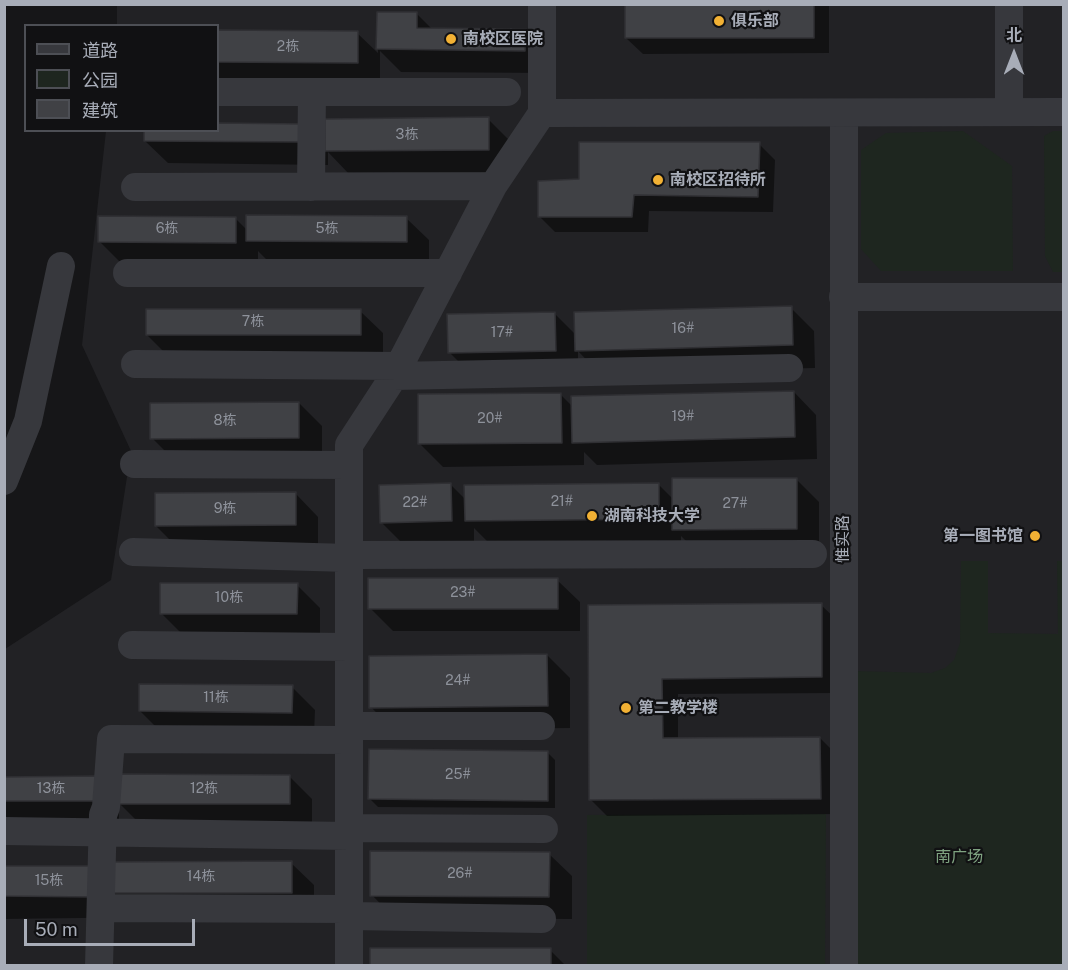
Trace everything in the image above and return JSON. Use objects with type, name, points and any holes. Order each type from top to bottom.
[{"type":"street","points":[[349,966],[349,445],[397,371],[493,186],[542,113],[542,4]]},
{"type":"street","points":[[1009,4],[1009,112]]},
{"type":"street","points":[[219,92],[507,92]]},
{"type":"street","points":[[311,187],[312,92]]},
{"type":"street","points":[[542,113],[1064,112]]},
{"type":"street","name":"惟实路","points":[[844,113],[844,966]]},
{"type":"street","points":[[135,187],[493,186]]},
{"type":"street","points":[[4,481],[28,421],[61,266]]},
{"type":"street","points":[[127,273],[448,273]]},
{"type":"street","points":[[843,297],[1064,297]]},
{"type":"street","points":[[135,364],[397,371],[789,368]]},
{"type":"street","points":[[134,464],[349,465]]},
{"type":"street","points":[[133,552],[349,556],[813,554]]},
{"type":"street","points":[[132,645],[349,647]]},
{"type":"street","points":[[99,966],[102,831],[111,739],[541,726]]},
{"type":"street","points":[[4,831],[349,832],[544,829]]},
{"type":"street","points":[[101,908],[542,919]]},
{"type":"shaded area","name":"湖南科技大学","points":[[117,5],[1063,5],[1063,965],[5,966],[5,649],[111,580],[131,451],[82,345],[106,132],[219,132],[219,24],[117,24]]},
{"type":"green space","points":[[963,131],[1012,166],[1013,271],[881,271],[861,249],[861,150],[886,133]]},
{"type":"green space","points":[[1053,131],[1063,131],[1063,272],[1053,272],[1045,256],[1044,136]]},
{"type":"green space","name":"南广场","points":[[961,561],[988,561],[988,633],[1058,634],[1057,561],[1063,561],[1063,965],[856,965],[854,671],[931,673],[945,668],[954,660],[960,643]]},
{"type":"green space","points":[[826,814],[825,965],[587,965],[587,815]]},
{"type":"building","name":"俱乐部","points":[[625,4],[814,4],[814,38],[625,38]]},
{"type":"building","name":"南校区医院","points":[[377,12],[417,12],[417,28],[526,29],[525,51],[376,49]]},
{"type":"building","points":[[219,30],[358,31],[358,63],[219,62]]},
{"type":"building","points":[[489,117],[489,150],[325,151],[325,119]]},
{"type":"building","points":[[219,123],[305,124],[305,142],[144,141],[144,132],[219,132]]},
{"type":"building","name":"南校区招待所","points":[[579,142],[760,142],[758,197],[634,195],[632,217],[538,217],[538,181],[579,179]]},
{"type":"building","points":[[246,215],[407,216],[407,242],[246,241]]},
{"type":"building","points":[[98,216],[236,217],[236,243],[98,242]]},
{"type":"building","points":[[792,306],[793,345],[575,351],[574,312]]},
{"type":"building","points":[[146,309],[361,309],[361,335],[146,335]]},
{"type":"building","points":[[555,312],[556,351],[448,353],[447,314]]},
{"type":"building","points":[[794,391],[795,437],[572,443],[571,396]]},
{"type":"building","points":[[561,393],[562,443],[418,444],[418,394]]},
{"type":"building","points":[[299,402],[299,438],[150,439],[150,403]]},
{"type":"building","points":[[672,478],[797,478],[797,529],[672,530]]},
{"type":"building","points":[[451,483],[452,521],[380,523],[379,485]]},
{"type":"building","points":[[659,483],[659,519],[465,521],[464,485]]},
{"type":"building","points":[[296,492],[296,525],[155,526],[155,493]]},
{"type":"building","points":[[368,578],[558,578],[558,609],[368,609]]},
{"type":"building","points":[[160,583],[298,583],[297,614],[160,614]]},
{"type":"building","name":"第二教学楼","points":[[822,603],[822,677],[662,679],[663,738],[820,737],[821,799],[589,800],[588,605]]},
{"type":"building","points":[[547,654],[548,706],[369,708],[369,656]]},
{"type":"building","points":[[139,684],[293,685],[292,713],[139,711]]},
{"type":"building","points":[[369,749],[548,751],[548,801],[368,799]]},
{"type":"building","points":[[118,774],[290,775],[290,804],[118,804]]},
{"type":"building","points":[[97,776],[97,801],[4,801],[4,777]]},
{"type":"building","points":[[370,851],[550,852],[549,897],[370,896]]},
{"type":"building","points":[[292,861],[292,893],[111,893],[111,862]]},
{"type":"building","points":[[4,866],[93,866],[93,897],[4,896]]},
{"type":"building","points":[[370,948],[551,948],[551,966],[370,966]]},
{"type":"place","name":"俱乐部","points":[[719,21]]},
{"type":"place","name":"南校区医院","points":[[451,39]]},
{"type":"place","name":"南校区招待所","points":[[658,180]]},
{"type":"place","name":"湖南科技大学","points":[[592,516]]},
{"type":"place","name":"第一图书馆","points":[[1035,536]]},
{"type":"place","name":"第二教学楼","points":[[626,708]]}]
